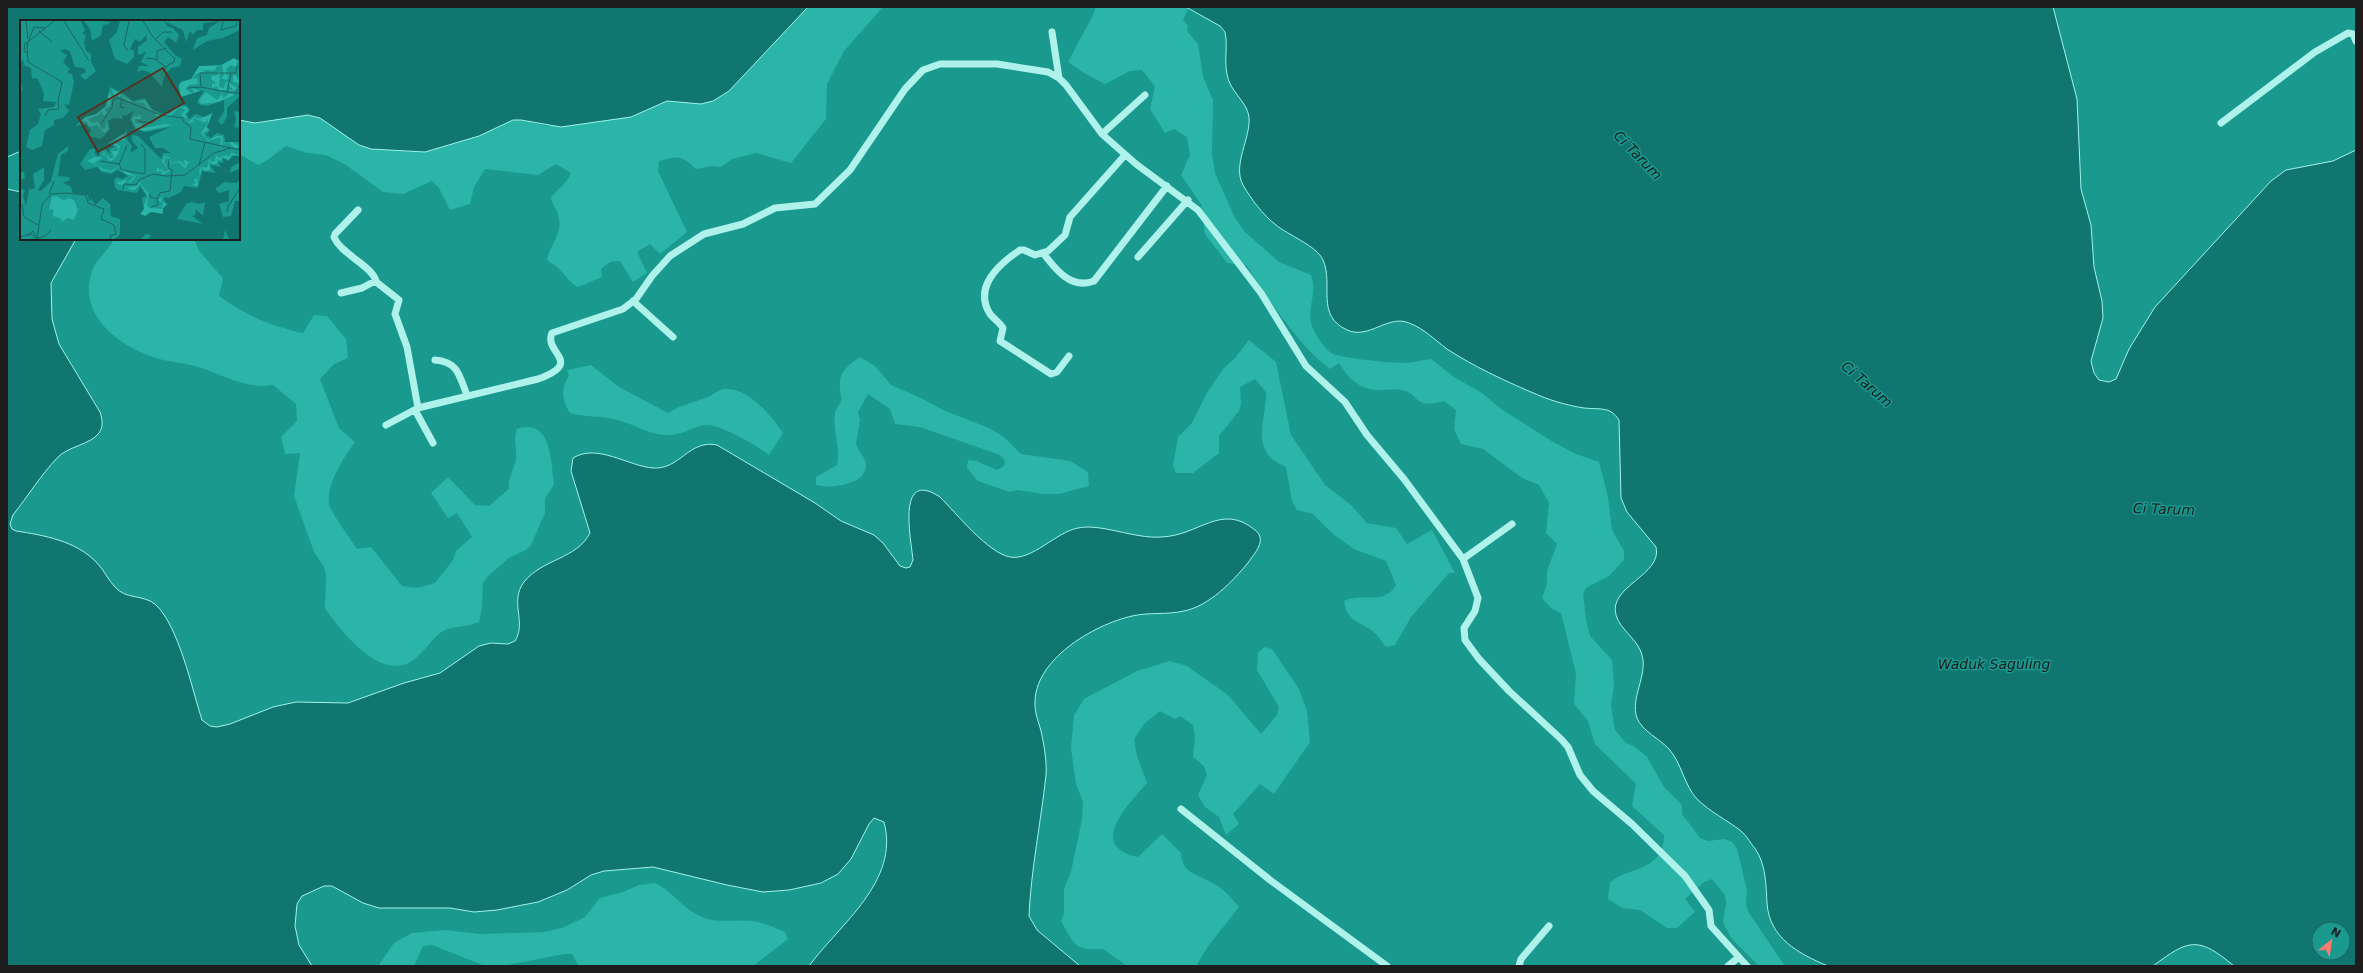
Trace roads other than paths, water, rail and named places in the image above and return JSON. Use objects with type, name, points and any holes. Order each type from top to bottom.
[{"type":"street","points":[[1052,32],[1059,78],[1102,134],[1125,155],[1188,200],[1208,220],[1261,293],[1306,366],[1345,402],[1367,435],[1404,479],[1463,559],[1478,598],[1475,611],[1464,628],[1465,640],[1479,659],[1508,691],[1561,739],[1568,748],[1580,775],[1593,791],[1632,824],[1685,876],[1709,910],[1711,926],[1747,966]]},
{"type":"street","points":[[2221,123],[2315,52],[2348,33],[2353,34],[2356,41]]},
{"type":"street","points":[[386,425],[416,409],[538,379],[555,372],[560,363],[550,338],[552,333],[615,313],[633,301],[670,256],[704,234],[743,224],[775,208],[815,204],[850,170],[905,89],[923,70],[940,64],[986,63],[1038,69],[1059,78]]},
{"type":"street","points":[[1102,134],[1145,95]]},
{"type":"street","points":[[1069,356],[1056,372],[1051,374],[1000,341],[1003,326],[991,315],[987,304],[986,285],[993,273],[1021,249],[1034,255],[1043,253],[1065,235],[1070,217],[1125,155]]},
{"type":"street","points":[[1043,253],[1055,268],[1069,280],[1084,283],[1094,281],[1167,186]]},
{"type":"street","points":[[1138,257],[1188,200]]},
{"type":"street","points":[[358,210],[335,234],[334,237],[354,260],[375,277],[376,281],[399,302],[395,314],[406,347],[416,409],[433,442]]},
{"type":"street","points":[[341,293],[362,288],[371,281],[376,281]]},
{"type":"street","points":[[633,301],[673,337]]},
{"type":"street","points":[[436,360],[446,360],[453,364],[468,395]]},
{"type":"street","points":[[1463,559],[1512,524]]},
{"type":"street","points":[[1181,809],[1270,880],[1387,966]]},
{"type":"street","points":[[1519,966],[1521,959],[1549,926]]},
{"type":"street","points":[[1728,966],[1739,957]]},
{"type":"water","points":[[7,7],[808,7],[729,91],[713,101],[701,104],[667,101],[631,117],[561,127],[513,120],[479,136],[425,152],[371,149],[359,145],[320,118],[308,115],[255,123],[240,120],[240,20],[20,20],[20,151],[7,157]]},
{"type":"water","name":"Waduk Saguling","points":[[1186,7],[2053,7],[2077,99],[2081,189],[2091,225],[2094,267],[2102,301],[2103,318],[2091,361],[2094,373],[2099,380],[2109,382],[2116,379],[2129,349],[2155,307],[2271,181],[2286,170],[2333,161],[2356,150],[2356,966],[2234,966],[2222,956],[2211,950],[2202,946],[2194,945],[2185,946],[2176,950],[2153,966],[1828,966],[1796,950],[1787,943],[1773,926],[1769,915],[1764,869],[1756,850],[1741,831],[1707,808],[1697,799],[1669,749],[1643,727],[1637,718],[1635,710],[1643,670],[1642,655],[1637,644],[1618,620],[1616,615],[1616,605],[1620,596],[1627,588],[1652,565],[1656,557],[1656,547],[1627,512],[1621,498],[1619,420],[1613,413],[1607,410],[1564,404],[1510,383],[1457,355],[1424,331],[1409,323],[1401,321],[1394,322],[1363,332],[1347,330],[1337,324],[1331,316],[1328,308],[1326,270],[1320,255],[1309,245],[1281,229],[1271,221],[1250,196],[1243,185],[1240,177],[1240,169],[1249,125],[1249,117],[1248,111],[1228,80],[1226,69],[1225,32],[1220,26]]},
{"type":"water","points":[[7,189],[20,192],[20,240],[75,240],[51,283],[52,319],[59,344],[100,412],[102,422],[102,428],[95,437],[67,451],[57,458],[40,478],[13,515],[10,524],[12,529],[16,531],[59,540],[80,549],[97,563],[119,591],[130,596],[146,599],[156,605],[164,615],[178,643],[202,720],[210,726],[217,727],[230,724],[273,707],[296,702],[348,703],[404,683],[440,673],[479,646],[491,643],[508,644],[515,641],[519,627],[518,597],[524,582],[531,574],[540,568],[577,548],[584,542],[590,533],[571,471],[573,458],[582,454],[602,454],[653,468],[670,464],[699,446],[707,444],[717,445],[815,503],[841,521],[874,535],[883,543],[900,566],[906,568],[910,567],[913,560],[909,510],[912,499],[917,492],[926,491],[940,497],[973,532],[992,548],[1001,554],[1010,557],[1027,555],[1061,535],[1078,528],[1087,527],[1107,529],[1140,536],[1161,537],[1187,532],[1220,520],[1231,519],[1243,522],[1259,534],[1260,543],[1247,564],[1211,599],[1184,611],[1132,616],[1100,627],[1068,647],[1055,659],[1044,673],[1037,689],[1035,708],[1046,759],[1046,775],[1032,881],[1029,916],[1037,930],[1080,966],[809,966],[851,918],[875,882],[883,863],[887,843],[884,822],[874,818],[869,824],[851,859],[838,874],[821,883],[789,890],[763,892],[653,867],[604,871],[591,875],[567,890],[538,902],[497,910],[474,912],[450,908],[379,908],[363,903],[332,886],[324,886],[302,896],[297,904],[295,926],[299,945],[312,966],[7,966]]},
{"type":"water label","name":"Ci Tarum","points":[[1638,155]]},
{"type":"water label","name":"Ci Tarum","points":[[1867,384]]},
{"type":"water label","name":"Ci Tarum","points":[[2164,509]]}]
